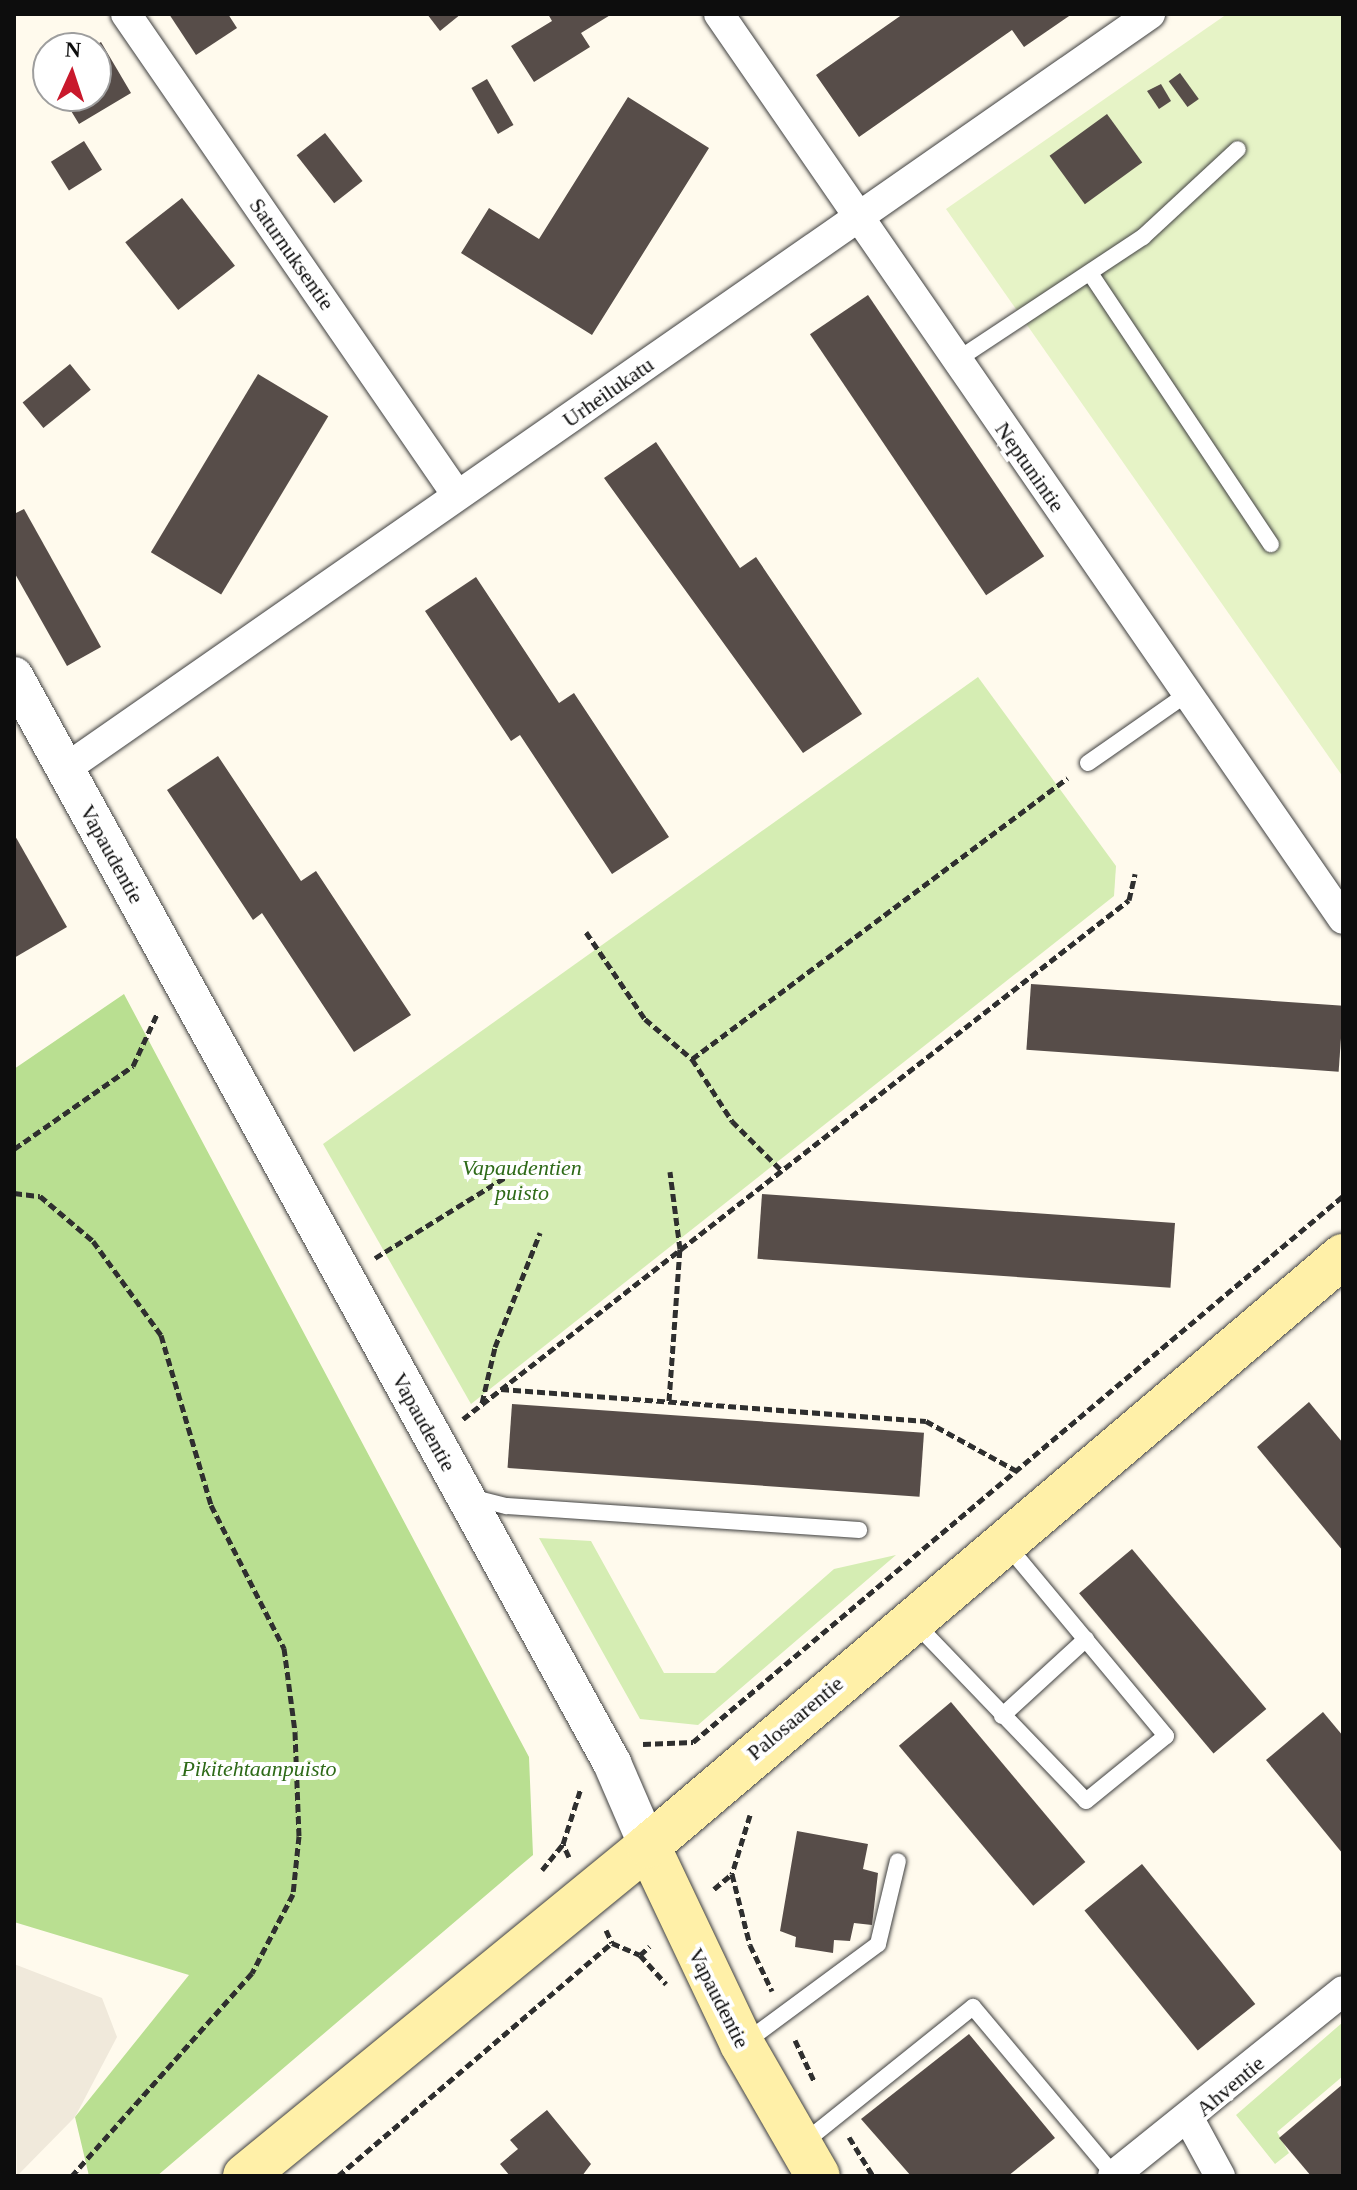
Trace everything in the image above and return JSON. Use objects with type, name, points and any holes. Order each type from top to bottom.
[{"type":"main road","name":"Palosaarentie","points":[[245,2176],[587,1892],[648,1846],[1343,1256]]},
{"type":"main road","name":"Vapaudentie","points":[[648,1846],[679,1920],[742,2044],[810,2160]]},
{"type":"street","name":"Saturnuksentie","points":[[126,14],[457,495]]},
{"type":"street","name":"Neptunintie","points":[[719,14],[1343,919]]},
{"type":"street","name":"Urheilukatu","points":[[65,769],[1150,14]]},
{"type":"street","name":"Vapaudentie","points":[[14,676],[612,1763],[648,1846]]},
{"type":"street","name":"Ahventie","points":[[1113,2176],[1189,2119],[1343,1991]]},
{"type":"street","points":[[1189,2119],[1220,2176]]},
{"type":"lane","points":[[957,360],[1143,237],[1238,149]]},
{"type":"lane","points":[[1090,273],[1271,544]]},
{"type":"lane","points":[[1088,763],[1187,694]]},
{"type":"lane","points":[[465,1495],[507,1506],[859,1530]]},
{"type":"lane","points":[[912,1621],[1086,1801],[1166,1736],[1006,1544]]},
{"type":"lane","points":[[1002,1716],[1086,1639]]},
{"type":"lane","points":[[742,2044],[878,1944],[898,1861]]},
{"type":"lane","points":[[810,2160],[973,2007],[1113,2176]]},
{"type":"path","points":[[692,1059],[1088,763]]},
{"type":"path","points":[[459,1422],[1129,900],[1135,874]]},
{"type":"path","points":[[586,932],[645,1019],[692,1059],[732,1121],[782,1171]]},
{"type":"path","points":[[14,1149],[133,1066],[158,1010]]},
{"type":"path","points":[[669,1401],[680,1249],[670,1172]]},
{"type":"path","points":[[344,1276],[507,1176]]},
{"type":"path","points":[[14,1193],[40,1196],[93,1241],[161,1335],[211,1505],[284,1648],[295,1732],[299,1836],[286,1907],[252,1973],[72,2176]]},
{"type":"path","points":[[542,1870],[563,1844],[581,1783],[638,1745],[693,1742],[1343,1196]]},
{"type":"path","points":[[482,1404],[495,1347],[540,1233]]},
{"type":"path","points":[[501,1389],[926,1421],[1017,1471]]},
{"type":"path","points":[[563,1844],[612,1943],[640,1955],[732,1874]]},
{"type":"path","points":[[338,2176],[612,1943]]},
{"type":"green space","points":[[1227,14],[1343,14],[1343,777],[946,209]]},
{"type":"green space","name":"Vapaudentien puisto","points":[[978,677],[1116,866],[1114,896],[471,1404],[323,1144]]},
{"type":"green space","name":"Pikitehtaanpuisto","points":[[124,994],[529,1757],[533,1855],[157,2176],[89,2176],[75,2117],[189,1975],[14,1922],[14,1069]]},
{"type":"green space","points":[[539,1538],[591,1541],[664,1673],[715,1673],[834,1569],[896,1555],[698,1725],[640,1719]]},
{"type":"green space","points":[[1343,2022],[1343,2076],[1277,2132],[1289,2153],[1275,2164],[1236,2115]]},
{"type":"shaded area","points":[[14,1964],[102,1998],[117,2037],[75,2117],[17,2176]]},
{"type":"building","points":[[169,14],[228,14],[237,28],[196,55]]},
{"type":"building","points":[[427,14],[461,14],[440,31]]},
{"type":"building","points":[[548,14],[612,14],[581,33],[590,47],[534,82],[511,46],[552,21]]},
{"type":"building","points":[[903,14],[1072,14],[1024,47],[1012,30],[859,137],[816,75]]},
{"type":"building","points":[[112,61],[131,93],[112,104]]},
{"type":"building","points":[[1180,73],[1199,99],[1187,107],[1169,81]]},
{"type":"building","points":[[487,79],[514,125],[498,134],[471,88]]},
{"type":"building","points":[[1161,84],[1171,101],[1159,109],[1147,91]]},
{"type":"building","points":[[628,97],[709,148],[592,335],[461,253],[489,208],[539,239]]},
{"type":"building","points":[[72,112],[99,112],[79,124]]},
{"type":"building","points":[[1107,114],[1142,163],[1085,204],[1050,156]]},
{"type":"building","points":[[325,133],[363,181],[334,203],[297,155]]},
{"type":"building","points":[[84,141],[102,170],[69,191],[51,162]]},
{"type":"building","points":[[182,198],[235,266],[178,310],[125,242]]},
{"type":"building","points":[[868,295],[1044,556],[986,595],[810,334]]},
{"type":"building","points":[[70,364],[91,390],[43,428],[23,402]]},
{"type":"building","points":[[258,374],[328,416],[221,595],[151,552]]},
{"type":"building","points":[[656,442],[740,568],[756,557],[862,714],[803,753],[604,478]]},
{"type":"building","points":[[24,509],[101,647],[67,666],[14,572],[14,514]]},
{"type":"building","points":[[476,577],[559,703],[574,693],[669,837],[612,874],[520,735],[511,741],[425,611]]},
{"type":"building","points":[[218,756],[301,881],[316,871],[411,1015],[354,1052],[262,913],[253,920],[167,790]]},
{"type":"building","points":[[14,834],[67,927],[14,958]]},
{"type":"building","points":[[1031,984],[1343,1006],[1339,1072],[1026,1050]]},
{"type":"building","points":[[762,1194],[1175,1223],[1170,1288],[757,1259]]},
{"type":"building","points":[[1309,1402],[1343,1443],[1343,1551],[1257,1447]]},
{"type":"building","points":[[512,1404],[924,1433],[920,1497],[508,1468]]},
{"type":"building","points":[[1132,1549],[1266,1709],[1213,1753],[1079,1593]]},
{"type":"building","points":[[951,1702],[1085,1862],[1033,1906],[899,1746]]},
{"type":"building","points":[[1323,1712],[1343,1736],[1343,1854],[1266,1760]]},
{"type":"building","points":[[797,1831],[868,1844],[863,1869],[878,1873],[872,1925],[854,1923],[850,1941],[834,1940],[833,1953],[795,1947],[796,1937],[780,1931]]},
{"type":"building","points":[[1142,1864],[1255,2004],[1198,2050],[1084,1911]]},
{"type":"building","points":[[969,2034],[1055,2138],[1008,2176],[911,2176],[861,2119]]},
{"type":"building","points":[[1343,2084],[1343,2176],[1311,2176],[1279,2138]]},
{"type":"building","points":[[547,2110],[591,2164],[582,2176],[510,2176],[500,2164],[518,2149],[510,2140]]}]
